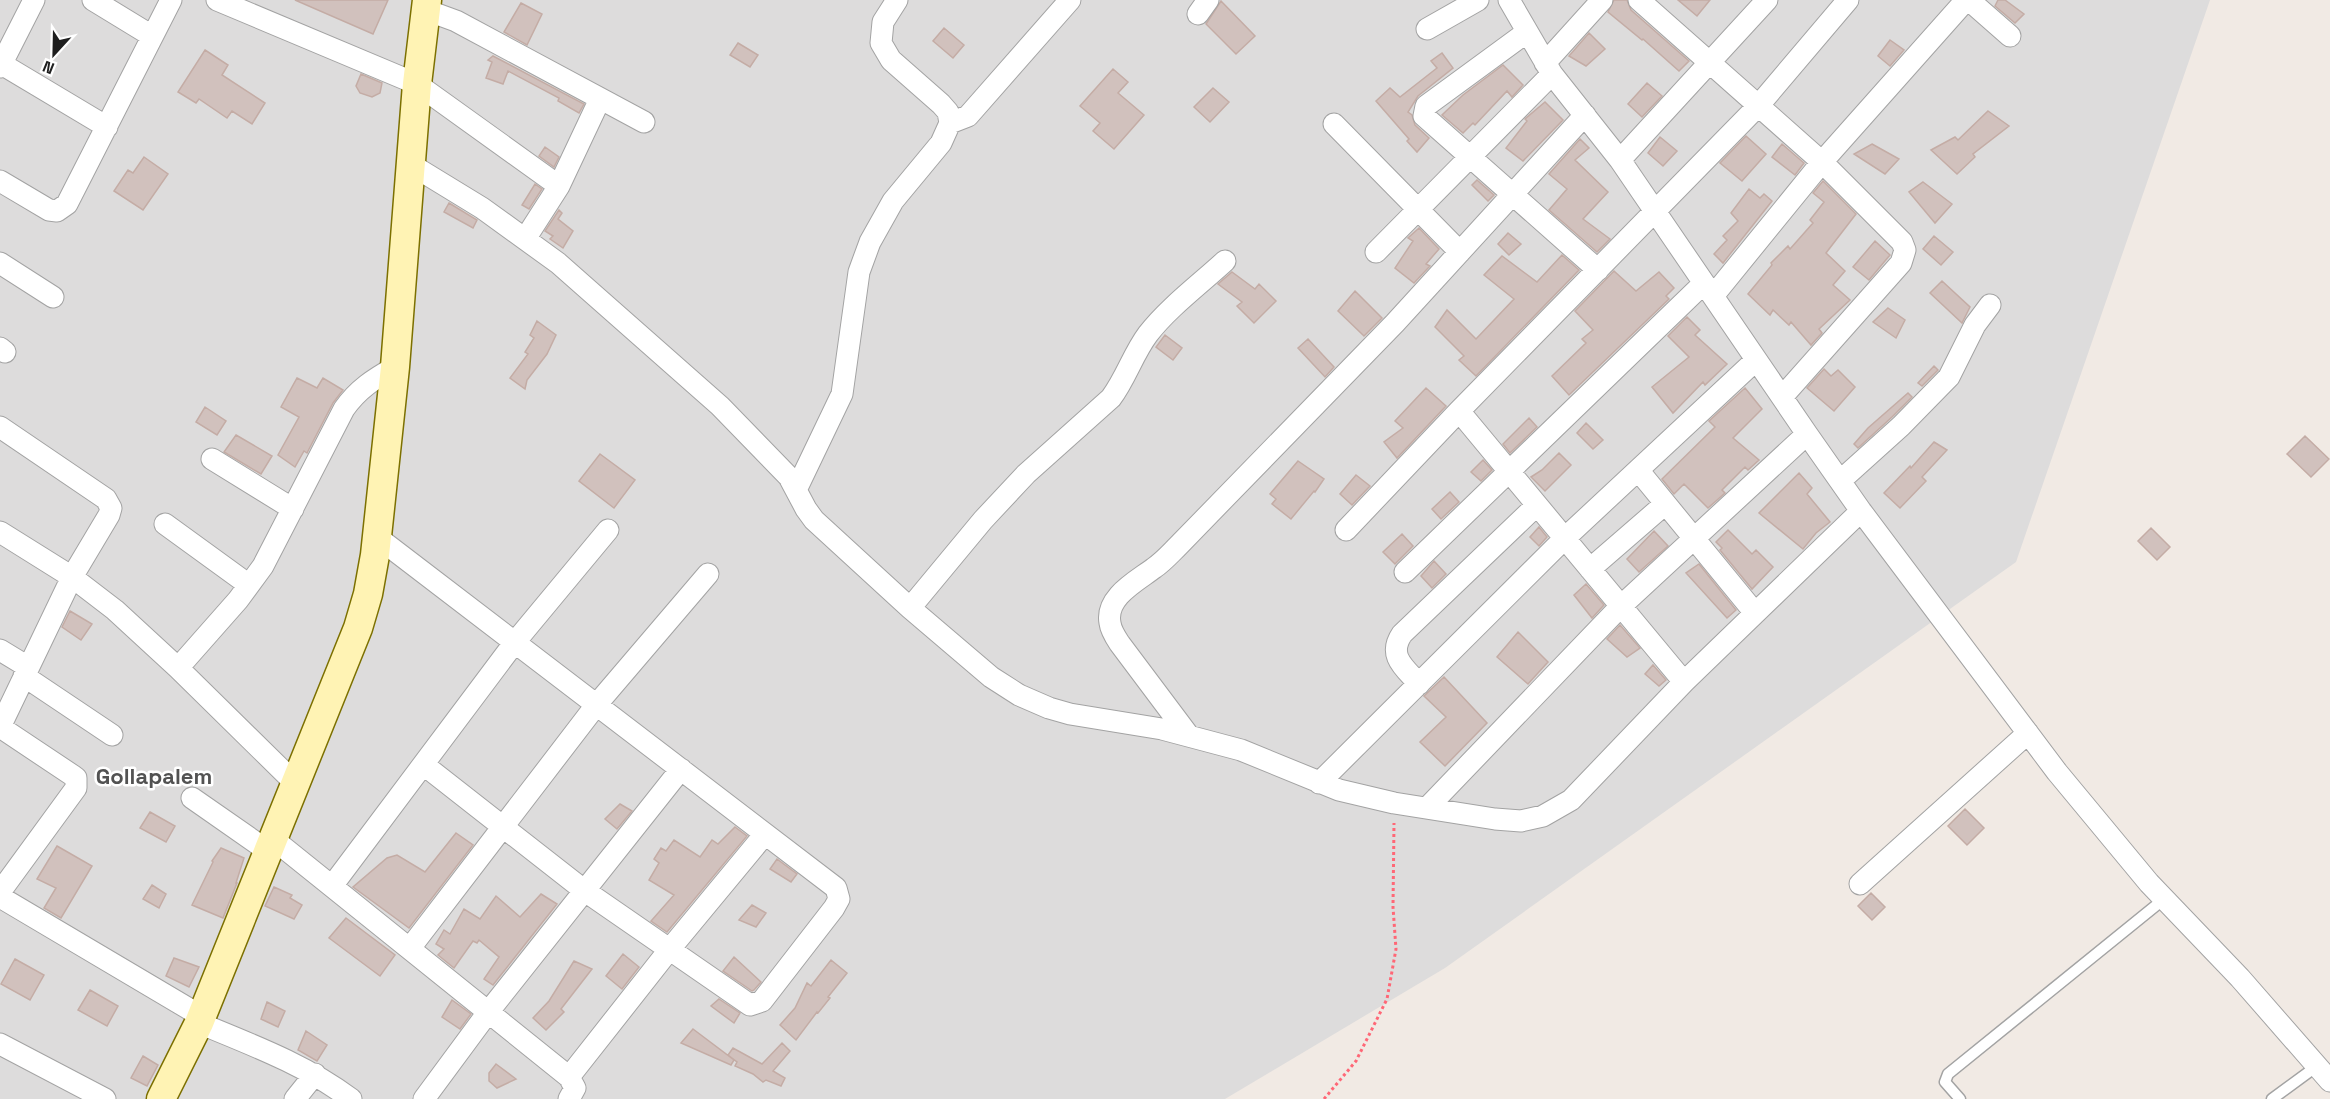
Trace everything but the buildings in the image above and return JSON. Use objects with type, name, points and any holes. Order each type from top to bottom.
[{"type":"main road","points":[[162,1099],[200,1020],[358,628],[368,594],[377,537],[395,367],[417,84],[427,5]]},
{"type":"street","points":[[34,0],[1,65],[107,127]]},
{"type":"street","points":[[93,0],[152,36]]},
{"type":"street","points":[[0,181],[49,210],[57,211],[67,204],[171,0]]},
{"type":"street","points":[[217,0],[417,84],[559,186]]},
{"type":"street","points":[[796,490],[842,394],[859,272],[870,242],[893,201],[941,143],[950,123],[948,112],[891,60],[881,43],[882,22],[897,0]]},
{"type":"street","points":[[950,123],[968,116],[1070,0]]},
{"type":"street","points":[[1427,29],[1478,0]]},
{"type":"street","points":[[1509,0],[1548,68],[1620,160],[1840,481],[2057,772],[2164,899],[2240,978],[2323,1073]]},
{"type":"street","points":[[1376,252],[1469,157],[1548,68],[1602,0]]},
{"type":"street","points":[[1639,0],[1822,162],[1902,242],[1905,250],[1900,263],[1782,397]]},
{"type":"street","points":[[1620,160],[1767,0]]},
{"type":"street","points":[[1346,530],[1459,411],[1759,105],[1848,0]]},
{"type":"street","points":[[1405,572],[1509,470],[1708,290],[1967,0],[2010,36]]},
{"type":"street","points":[[427,5],[644,122]]},
{"type":"street","points":[[1527,32],[1426,106],[1424,111],[1427,120],[1598,270]]},
{"type":"street","points":[[525,239],[559,186],[600,99]]},
{"type":"street","points":[[1190,736],[1120,644],[1110,623],[1110,614],[1122,591],[1156,567],[1178,546],[1395,323],[1585,115]]},
{"type":"street","points":[[1334,124],[1460,252]]},
{"type":"street","points":[[410,164],[482,208],[558,263],[720,406],[789,477],[814,520],[910,608],[991,677],[1049,708],[1070,714],[1162,729],[1241,750],[1339,790],[1394,803],[1521,821],[1543,816],[1558,809],[1571,800],[1684,682],[1861,510]]},
{"type":"street","points":[[910,608],[983,520],[1019,482],[1111,398],[1120,387],[1139,348],[1155,325],[1225,261]]},
{"type":"street","points":[[0,264],[53,297]]},
{"type":"street","points":[[1840,481],[1901,426],[1949,377],[1975,325],[1990,305]]},
{"type":"street","points":[[1319,783],[1565,538],[1756,360]]},
{"type":"street","points":[[178,668],[249,585],[267,559],[344,409],[354,395],[395,367]]},
{"type":"street","points":[[1459,411],[1684,682]]},
{"type":"street","points":[[0,426],[110,503],[109,514],[72,577],[0,727],[72,775],[76,778],[77,783],[76,788],[0,894],[200,1020],[315,1074],[351,1099]]},
{"type":"street","points":[[1427,808],[1620,607],[1807,434]]},
{"type":"street","points":[[212,459],[293,509]]},
{"type":"street","points":[[1638,470],[1755,613]]},
{"type":"street","points":[[1590,569],[1665,504]]},
{"type":"street","points":[[1419,684],[1400,662],[1395,649],[1396,642],[1538,505]]},
{"type":"street","points":[[165,524],[249,585]]},
{"type":"street","points":[[332,886],[515,642],[608,530]]},
{"type":"street","points":[[0,532],[72,577],[115,610],[178,668],[295,783]]},
{"type":"street","points":[[377,537],[836,888],[839,899],[762,1001],[755,1005],[745,1004],[585,891],[424,765]]},
{"type":"street","points":[[410,948],[597,704],[708,574]]},
{"type":"street","points":[[0,650],[26,672],[112,735]]},
{"type":"street","points":[[1860,884],[2028,733]]},
{"type":"street","points":[[424,1099],[489,1011],[681,770]]},
{"type":"street","points":[[192,798],[332,886],[489,1011],[570,1077],[575,1088],[568,1099]]},
{"type":"street","points":[[570,1077],[669,950],[765,834]]},
{"type":"street","points":[[0,1044],[105,1099]]},
{"type":"street","points":[[295,1099],[315,1074]]},
{"type":"lane","points":[[1960,1099],[1945,1082],[1948,1074],[2164,899]]},
{"type":"lane","points":[[2272,1099],[2323,1073]]},
{"type":"path","points":[[1324,1099],[1356,1061],[1387,999],[1396,949],[1393,907],[1394,803]]},
{"type":"shaded area","points":[[0,0],[2210,0],[2016,562],[1445,968],[1225,1099],[0,1099]]},
{"type":"district","name":"Gollapalem","points":[[154,776]]}]
